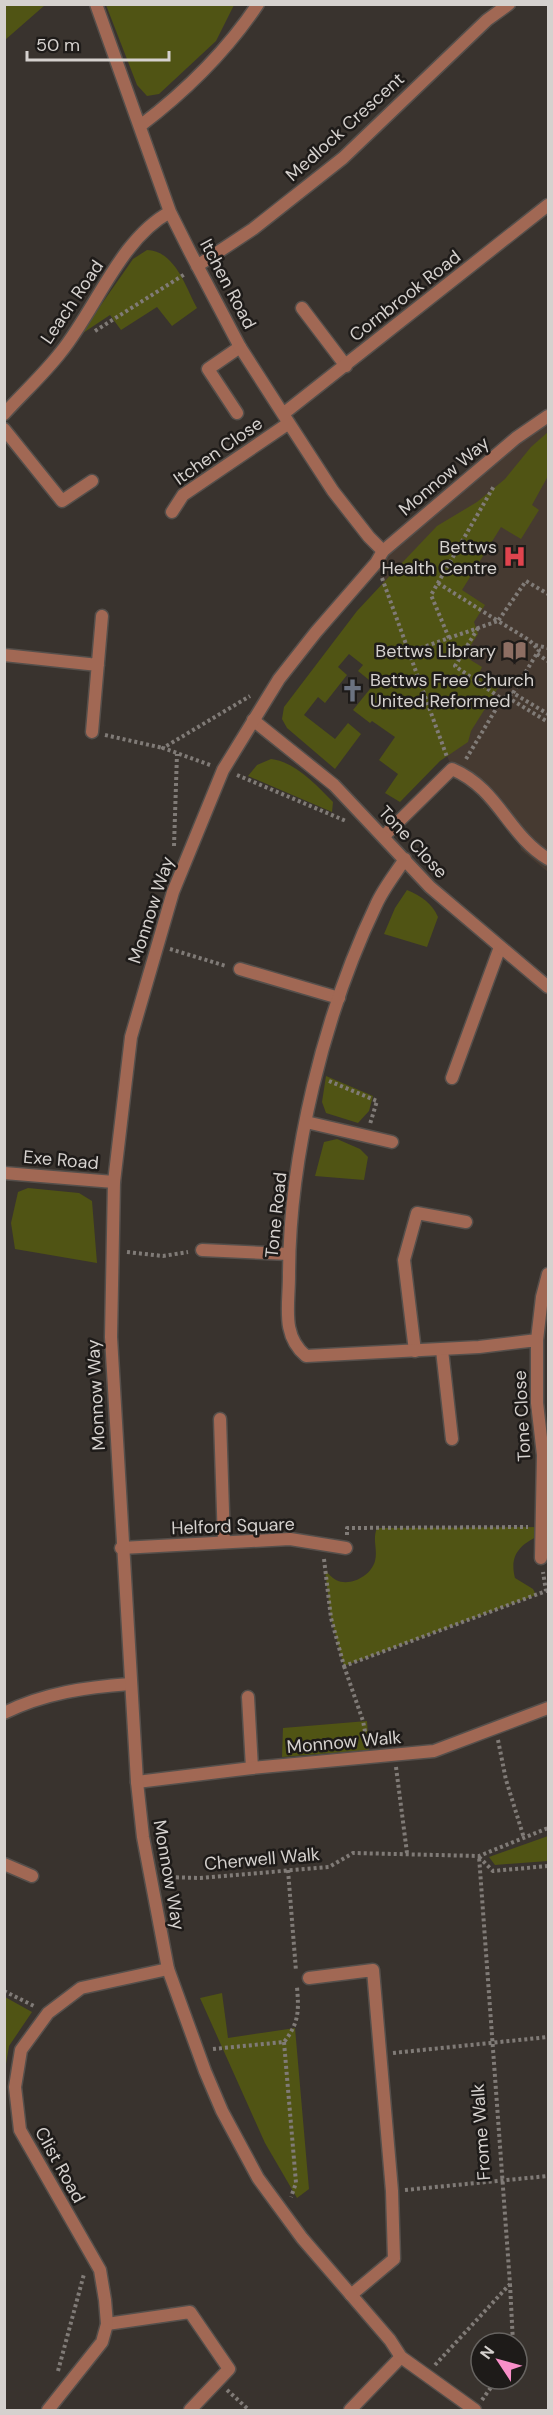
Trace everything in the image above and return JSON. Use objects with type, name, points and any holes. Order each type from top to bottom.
[{"type":"street","name":"Itchen Road","points":[[96,4],[171,212],[197,266],[240,347],[286,419],[333,491],[383,551]]},
{"type":"street","points":[[140,126],[188,87],[238,34],[258,4]]},
{"type":"street","name":"Medlock Crescent","points":[[197,266],[253,229],[343,158],[488,20],[508,4]]},
{"type":"street","name":"Cornbrook Road","points":[[286,419],[346,366],[549,205]]},
{"type":"street","name":"Leach Road","points":[[4,414],[61,352],[134,242],[155,220],[171,212]]},
{"type":"street","points":[[302,308],[346,366]]},
{"type":"street","points":[[237,412],[208,369],[240,347]]},
{"type":"street","name":"Monnow Way","points":[[475,2410],[427,2373],[401,2357],[390,2340],[282,2211],[253,2169],[222,2111],[168,1969],[143,1837],[136,1782],[111,1337],[111,1251],[114,1182],[131,1037],[173,892],[223,770],[279,679],[376,563],[383,551],[516,438],[549,417]]},
{"type":"street","name":"Itchen Close","points":[[172,512],[183,495],[286,419]]},
{"type":"street","points":[[4,429],[62,501],[92,481]]},
{"type":"street","points":[[92,732],[102,616]]},
{"type":"street","points":[[4,655],[98,665]]},
{"type":"street","name":"Tone Close","points":[[253,720],[334,785],[430,887],[549,987]]},
{"type":"street","points":[[384,836],[455,771],[491,795],[530,848],[549,859]]},
{"type":"street","name":"Tone Road","points":[[405,859],[376,903],[339,998],[316,1076],[306,1122],[289,1254],[288,1328],[295,1347],[306,1356],[415,1352],[537,1340]]},
{"type":"street","points":[[452,1078],[500,947]]},
{"type":"street","points":[[240,969],[339,998]]},
{"type":"street","points":[[306,1122],[392,1142]]},
{"type":"street","name":"Exe Road","points":[[4,1173],[114,1182]]},
{"type":"street","points":[[415,1352],[404,1260],[417,1213],[466,1222]]},
{"type":"street","points":[[202,1250],[289,1254]]},
{"type":"street","name":"Tone Close","points":[[541,1558],[543,1455],[537,1403],[537,1340],[542,1297],[549,1274]]},
{"type":"street","points":[[442,1350],[452,1439]]},
{"type":"street","points":[[220,1419],[224,1542]]},
{"type":"street","name":"Helford Square","points":[[122,1548],[290,1539],[346,1548]]},
{"type":"street","points":[[4,1713],[22,1704],[84,1687],[130,1684]]},
{"type":"street","points":[[248,1697],[252,1767]]},
{"type":"street","name":"Monnow Walk","points":[[136,1782],[252,1767],[434,1751],[549,1708]]},
{"type":"street","points":[[4,1864],[32,1876]]},
{"type":"street","name":"Clist Road","points":[[107,2324],[100,2270],[20,2130],[15,2087],[21,2050],[48,2013],[81,1988],[168,1969]]},
{"type":"street","points":[[309,1977],[373,1970],[392,2191],[394,2259],[351,2295]]},
{"type":"street","points":[[48,2410],[102,2342],[107,2324],[190,2312],[229,2369],[190,2410]]},
{"type":"street","points":[[350,2410],[401,2357]]},
{"type":"path","points":[[90,334],[197,266]]},
{"type":"path","points":[[449,638],[431,595],[494,486]]},
{"type":"path","points":[[376,563],[455,771]]},
{"type":"path","points":[[409,652],[498,621],[526,580],[549,594]]},
{"type":"path","points":[[438,583],[535,645],[539,650],[513,693],[504,698],[455,771]]},
{"type":"path","points":[[478,627],[455,666],[504,698],[549,722]]},
{"type":"path","points":[[535,645],[549,648]]},
{"type":"path","points":[[537,654],[549,661]]},
{"type":"path","points":[[163,748],[279,679]]},
{"type":"path","points":[[513,693],[549,714]]},
{"type":"path","points":[[92,732],[163,748],[352,823]]},
{"type":"path","points":[[174,858],[177,754]]},
{"type":"path","points":[[158,945],[240,969]]},
{"type":"path","points":[[316,1076],[378,1101],[366,1136]]},
{"type":"path","points":[[111,1251],[163,1256],[202,1250]]},
{"type":"path","points":[[346,1548],[347,1528],[541,1527]]},
{"type":"path","points":[[322,1544],[331,1618],[344,1666],[363,1721],[369,1758]]},
{"type":"path","points":[[344,1666],[547,1591],[541,1558]]},
{"type":"path","points":[[495,1729],[506,1780],[524,1838]]},
{"type":"path","points":[[395,1756],[407,1853]]},
{"type":"path","points":[[549,1828],[479,1856],[493,1871],[549,1866]]},
{"type":"path","name":"Cherwell Walk","points":[[151,1876],[200,1878],[329,1867],[353,1853],[479,1856]]},
{"type":"path","name":"Frome Walk","points":[[479,1856],[512,2331]]},
{"type":"path","points":[[282,2211],[294,2193],[296,2183],[284,2042],[295,2028],[299,2016],[288,1870]]},
{"type":"path","points":[[4,1990],[48,2013]]},
{"type":"path","points":[[381,2055],[549,2037]]},
{"type":"path","points":[[198,2051],[284,2042]]},
{"type":"path","points":[[392,2191],[549,2176]]},
{"type":"path","points":[[57,2377],[90,2253]]},
{"type":"path","points":[[427,2373],[510,2284]]},
{"type":"path","points":[[217,2382],[249,2410]]},
{"type":"path","points":[[475,2410],[488,2391]]},
{"type":"shaded area","points":[[548,416],[548,872],[521,850],[516,831],[491,795],[452,769],[376,563]]},
{"type":"green space","points":[[5,4],[45,4],[45,5],[5,40]]},
{"type":"green space","points":[[106,5],[234,5],[216,41],[159,94],[147,96],[137,85]]},
{"type":"green space","points":[[147,250],[165,256],[172,263],[197,308],[172,326],[157,307],[121,330],[110,315],[80,335],[133,259]]},
{"type":"green space","points":[[548,432],[548,476],[532,505],[539,510],[521,539],[501,527],[462,590],[485,605],[474,622],[478,634],[464,656],[482,667],[478,676],[498,688],[471,731],[468,742],[440,761],[400,802],[385,793],[398,774],[379,760],[395,737],[353,710],[374,684],[358,671],[363,665],[349,654],[338,667],[347,675],[325,703],[318,697],[304,715],[335,739],[348,723],[361,734],[335,769],[287,728],[282,719],[284,707],[357,611],[437,526],[477,502],[505,479],[531,447]]},
{"type":"green space","points":[[271,759],[297,769],[313,782],[333,802],[332,812],[248,776],[257,765]]},
{"type":"green space","points":[[407,890],[425,900],[438,917],[427,947],[384,934],[395,908]]},
{"type":"green space","points":[[326,1076],[373,1096],[369,1111],[358,1123],[326,1113],[322,1102]]},
{"type":"green space","points":[[337,1139],[360,1149],[368,1157],[364,1180],[315,1176],[324,1142]]},
{"type":"green space","points":[[28,1188],[79,1193],[92,1201],[97,1263],[15,1249],[11,1223],[18,1192]]},
{"type":"green space","points":[[541,1527],[541,1535],[522,1546],[514,1563],[515,1578],[533,1589],[536,1595],[344,1666],[331,1618],[325,1570],[342,1582],[353,1581],[365,1575],[375,1561],[377,1528]]},
{"type":"green space","points":[[367,1721],[369,1750],[282,1757],[283,1728]]},
{"type":"green space","points":[[548,1836],[548,1861],[495,1865],[489,1857]]},
{"type":"green space","points":[[222,1993],[228,2038],[295,2028],[309,2189],[297,2198],[265,2143],[200,1998]]},
{"type":"green space","points":[[5,1997],[32,2012],[9,2046],[5,2070]]},
{"type":"place","name":"Bettws Health Centre","points":[[515,557]]},
{"type":"place","name":"Bettws Library","points":[[514,651]]},
{"type":"place","name":"Bettws Free Church United Reformed","points":[[352,690]]}]
